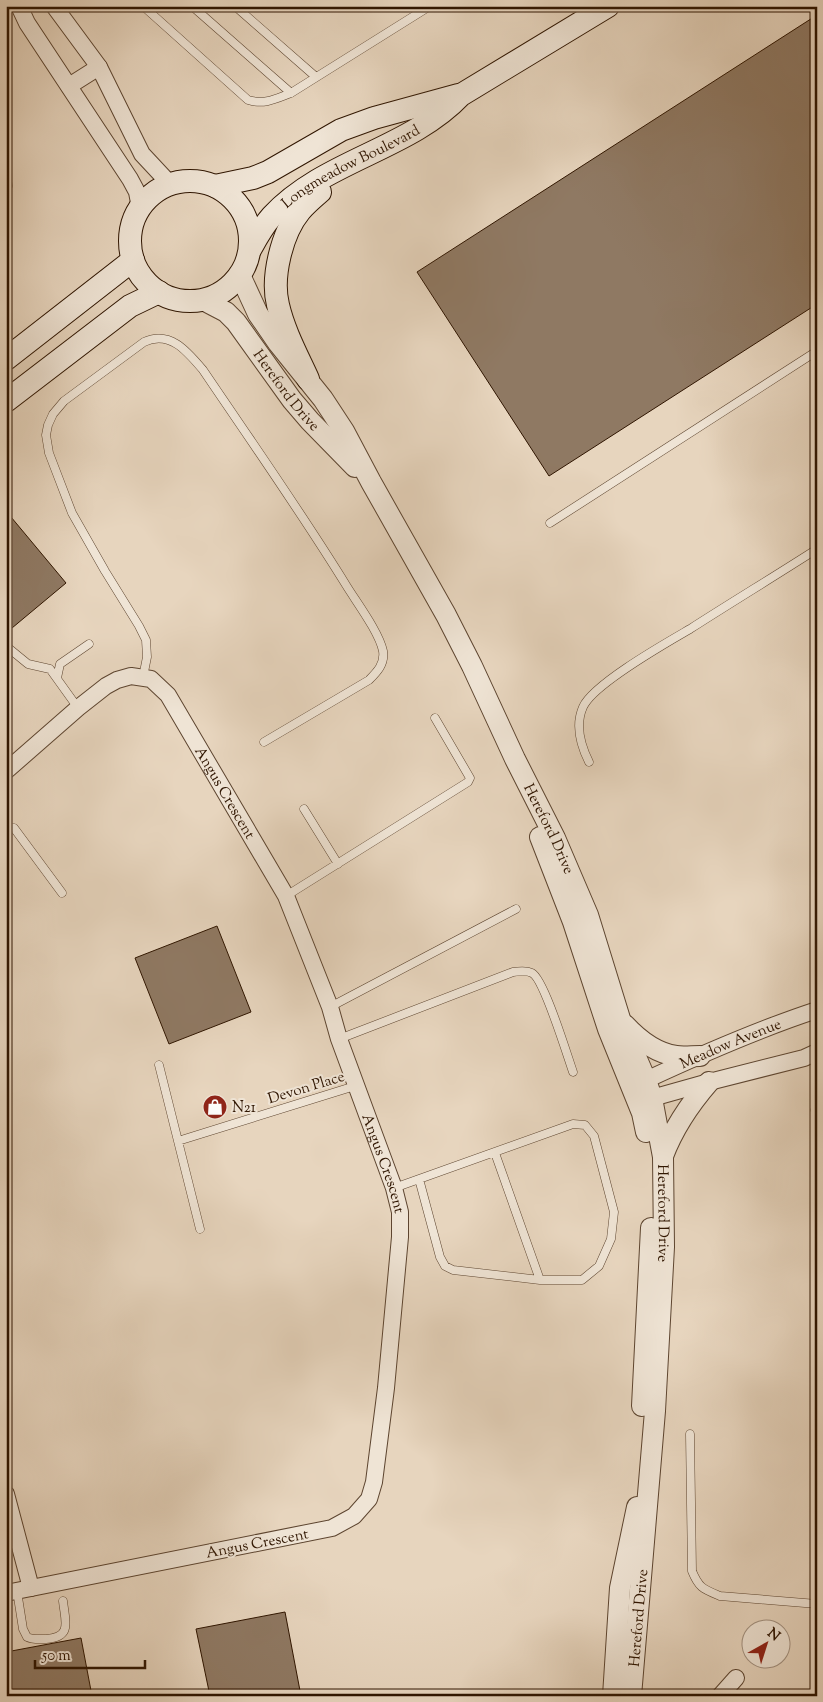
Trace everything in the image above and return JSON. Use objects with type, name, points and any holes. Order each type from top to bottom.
[{"type":"main road","name":"Longmeadow Boulevard","points":[[251,248],[262,228],[284,204],[306,188],[423,126],[448,108],[461,95],[608,6]]},
{"type":"main road","name":"Longmeadow Boulevard","points":[[215,186],[253,178],[268,172],[341,130],[409,108],[461,95]]},
{"type":"main road","points":[[308,379],[277,303],[276,278],[281,251],[286,233],[300,212],[322,189],[370,154]]},
{"type":"main road","points":[[185,180],[200,181],[215,186],[231,196],[243,211],[250,229],[251,248],[248,262],[230,287],[218,295],[203,300],[173,299],[149,284],[140,275],[133,260],[130,244],[132,225],[140,208],[153,194],[170,184],[185,180]]},
{"type":"main road","points":[[6,359],[133,260]]},
{"type":"main road","points":[[6,401],[130,306],[159,292]]},
{"type":"street","points":[[19,6],[27,23],[130,179],[137,192],[140,208]]},
{"type":"street","points":[[54,6],[99,67],[142,154],[170,184]]},
{"type":"street","points":[[68,86],[99,67]]},
{"type":"street","name":"Hereford Drive","points":[[240,275],[258,314],[278,343],[308,379],[344,431],[446,615],[555,838],[588,915],[663,1157],[664,1247],[656,1401],[631,1696]]},
{"type":"street","name":"Hereford Drive","points":[[203,300],[226,312],[236,322],[292,400],[310,421],[371,482]]},
{"type":"street","points":[[6,771],[106,686],[131,676],[143,677]]},
{"type":"street","name":"Angus Crescent","points":[[18,1590],[332,1528],[354,1516],[369,1499],[374,1482],[385,1397],[400,1237],[400,1212],[394,1188],[355,1086],[330,1007],[286,896],[168,695],[151,680],[143,677]]},
{"type":"street","name":"Hereford Drive","points":[[515,759],[540,835],[573,922],[608,1029],[642,1092],[652,1164],[653,1200],[645,1336],[640,1495],[620,1588],[613,1696]]},
{"type":"street","name":"Meadow Avenue","points":[[642,1092],[700,1056],[790,1018],[817,1010]]},
{"type":"street","points":[[621,1022],[637,1038],[662,1052],[676,1056],[700,1056]]},
{"type":"street","name":"Meadow Avenue","points":[[642,1092],[683,1089],[804,1058],[817,1052]]},
{"type":"street","points":[[663,1157],[684,1113],[709,1082]]},
{"type":"street","points":[[6,1494],[18,1590]]},
{"type":"street","points":[[720,1696],[736,1678]]},
{"type":"lane","points":[[143,6],[248,100],[258,103],[266,103],[291,93],[430,6]]},
{"type":"lane","points":[[192,6],[291,93]]},
{"type":"lane","points":[[235,6],[316,77]]},
{"type":"lane","points":[[6,170],[8,186],[6,193]]},
{"type":"lane","points":[[143,677],[147,657],[146,640],[72,513],[49,453],[46,435],[53,414],[64,401],[144,342],[152,338],[161,338],[170,340],[180,346],[204,370],[326,553],[372,627],[384,652],[383,662],[369,680],[264,742]]},
{"type":"lane","points":[[550,523],[817,351]]},
{"type":"lane","points":[[589,762],[583,749],[579,719],[583,706],[593,693],[607,682],[817,549]]},
{"type":"lane","points":[[57,678],[60,664],[89,644]]},
{"type":"lane","points":[[6,646],[28,664],[50,670],[78,708]]},
{"type":"lane","points":[[286,896],[468,782],[470,778],[435,718]]},
{"type":"lane","points":[[304,809],[338,864]]},
{"type":"lane","points":[[6,826],[14,828],[62,893]]},
{"type":"lane","points":[[330,1007],[516,909]]},
{"type":"lane","points":[[339,1039],[513,972],[524,971],[533,973],[542,986],[573,1072]]},
{"type":"lane","points":[[158,1065],[200,1229]]},
{"type":"lane","name":"Devon Place","points":[[178,1141],[355,1086]]},
{"type":"lane","points":[[394,1188],[573,1124],[585,1125],[594,1136],[614,1212],[611,1239],[599,1266],[582,1280],[540,1280],[454,1270],[445,1266],[440,1256],[419,1180]]},
{"type":"lane","points":[[495,1153],[540,1280]]},
{"type":"lane","points":[[690,1434],[692,1571],[697,1583],[705,1590],[720,1596],[817,1604]]},
{"type":"lane","points":[[18,1590],[23,1628],[26,1637],[32,1640],[53,1638],[65,1632],[63,1600]]},
{"type":"building","points":[[817,15],[817,304],[549,476],[417,272]]},
{"type":"building","points":[[6,511],[66,583],[6,633]]},
{"type":"building","points":[[217,926],[251,1012],[169,1044],[135,958]]},
{"type":"building","points":[[285,1612],[301,1696],[210,1696],[196,1629]]},
{"type":"building","points":[[81,1638],[92,1696],[8,1696],[6,1686],[6,1652]]},
{"type":"place","name":"N21","points":[[215,1107]]}]
